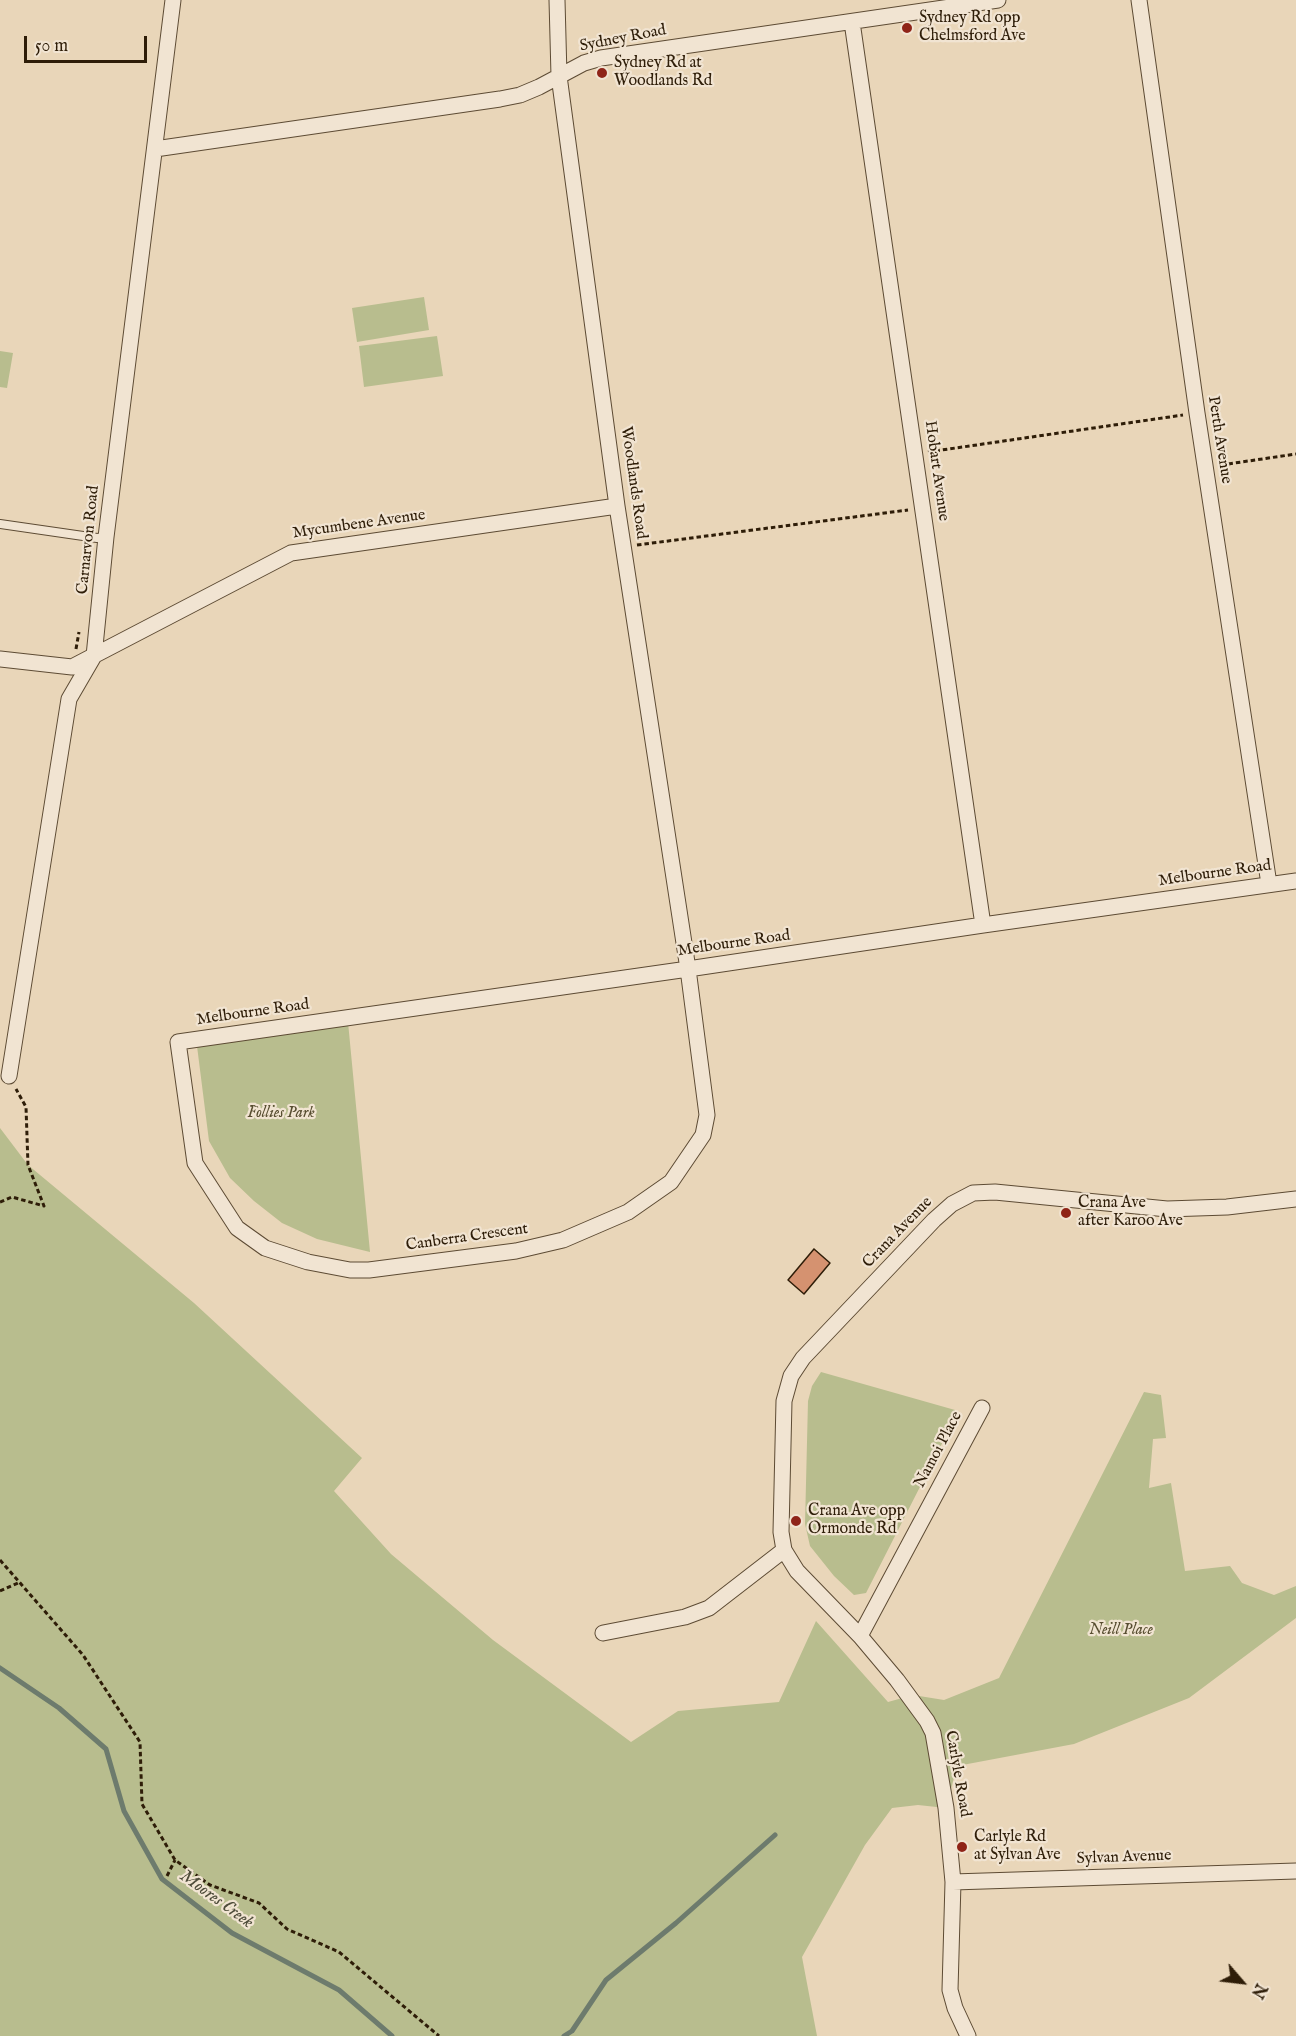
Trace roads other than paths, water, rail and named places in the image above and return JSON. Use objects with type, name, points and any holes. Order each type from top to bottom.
[{"type":"street","name":"Carnarvon Road","points":[[9,1076],[69,699],[94,656],[106,537],[173,0]]},
{"type":"street","name":"Woodlands Road","points":[[557,0],[559,76],[617,506],[688,969]]},
{"type":"street","name":"Sydney Road","points":[[155,148],[500,99],[529,91],[584,63],[601,58],[852,22],[921,5],[998,0]]},
{"type":"street","name":"Perth Avenue","points":[[1139,0],[1197,414],[1269,884]]},
{"type":"street","name":"Hobart Avenue","points":[[852,22],[983,925]]},
{"type":"street","name":"Mycumbene Avenue","points":[[0,659],[72,668],[291,553],[617,506]]},
{"type":"street","name":"Melbourne Road","points":[[178,1042],[1296,880]]},
{"type":"street","name":"Canberra Crescent","points":[[178,1042],[195,1163],[237,1228],[265,1248],[308,1262],[351,1270],[369,1270],[516,1251],[563,1240],[628,1212],[671,1182],[703,1135],[707,1115],[688,969]]},
{"type":"street","name":"Crana Avenue","points":[[781,1532],[784,1401],[791,1376],[803,1358],[934,1220],[952,1204],[973,1193],[994,1192],[1167,1209],[1227,1207],[1296,1199]]},
{"type":"street","name":"Namoi Place","points":[[860,1636],[982,1408]]},
{"type":"street","name":"Carlyle Road","points":[[781,1532],[784,1550],[797,1571],[860,1636],[897,1680],[924,1716],[933,1733],[946,1808],[953,1882],[950,1990],[955,2008],[968,2036]]},
{"type":"street","points":[[603,1633],[685,1617],[709,1608],[784,1550]]},
{"type":"street","name":"Sylvan Avenue","points":[[953,1882],[1296,1870]]},
{"type":"lane","points":[[0,524],[97,538],[106,537]]},
{"type":"waterway","name":"Moores Creek","points":[[0,1668],[59,1708],[106,1749],[124,1811],[162,1879],[232,1933],[339,1990],[392,2036]]},
{"type":"waterway","points":[[564,2036],[572,2031],[606,1980],[676,1923],[775,1835]]},
{"type":"place","name":"Sydney Rd opp Chelmsford Ave","points":[[907,28]]},
{"type":"place","name":"Sydney Rd at Woodlands Rd","points":[[602,73]]},
{"type":"place","name":"Crana Ave after Karoo Ave","points":[[1066,1213]]},
{"type":"place","name":"Crana Ave opp Ormonde Rd","points":[[796,1521]]},
{"type":"place","name":"Carlyle Rd at Sylvan Ave","points":[[962,1847]]},
{"type":"park label","name":"Follies Park","points":[[281,1114]]},
{"type":"park label","name":"Neill Place","points":[[1121,1631]]}]
